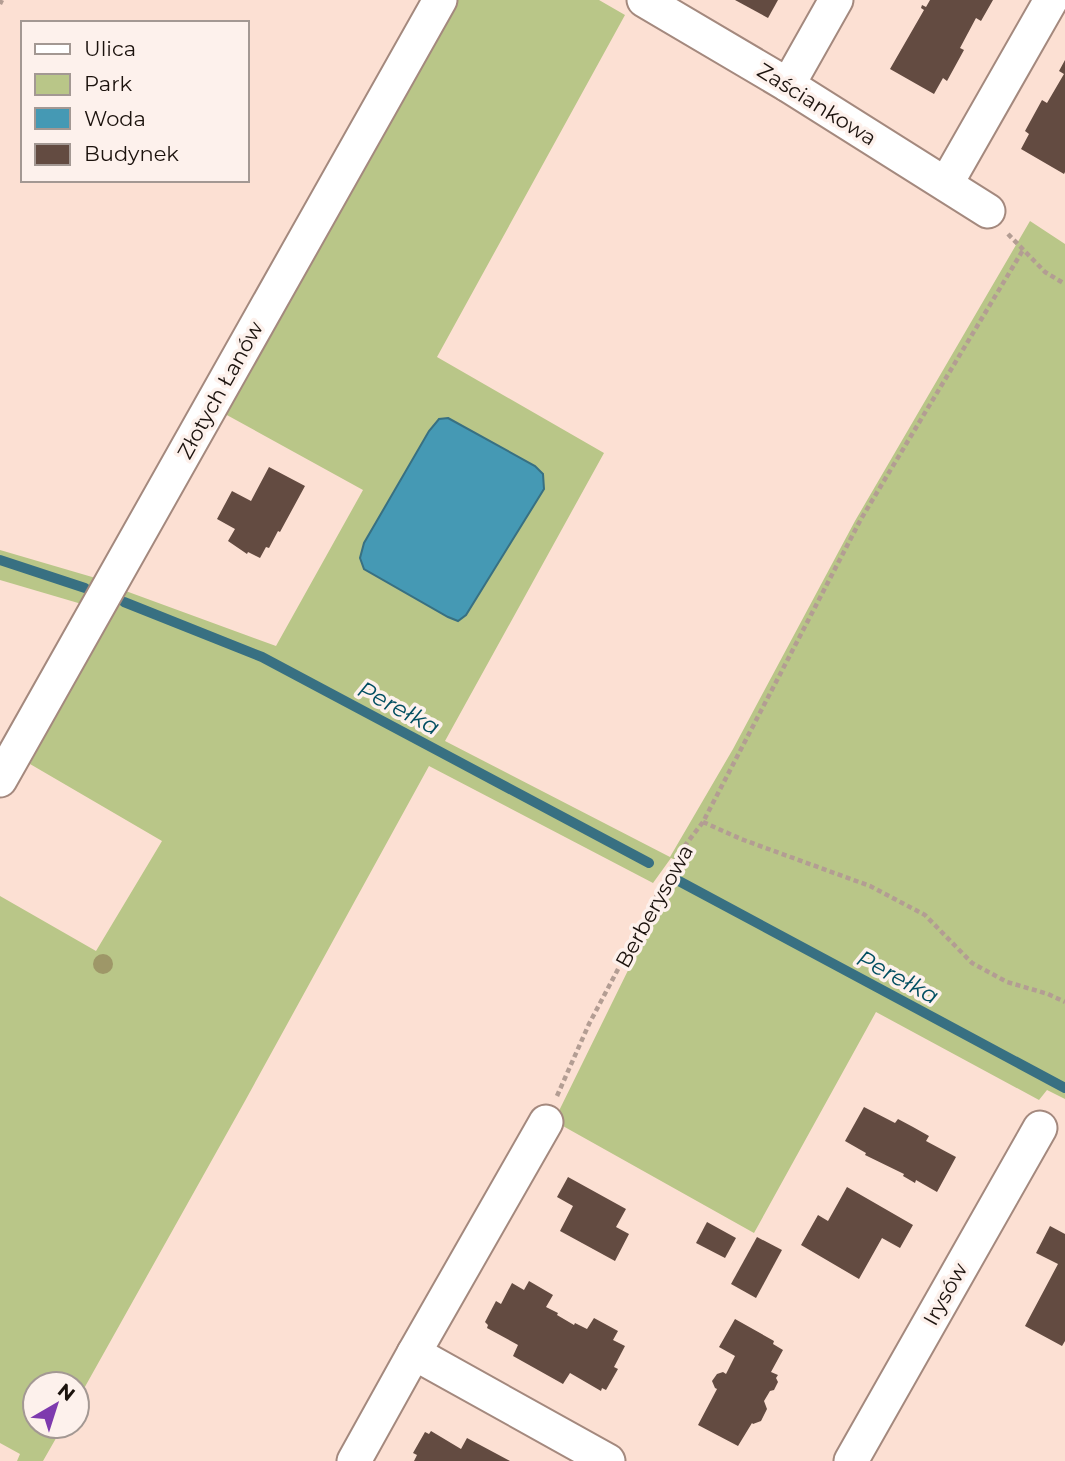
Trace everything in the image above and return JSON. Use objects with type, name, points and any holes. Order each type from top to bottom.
[{"type":"street","name":"Złotych Łanów","points":[[0,780],[440,0]]},
{"type":"street","name":"Zaściankowa","points":[[644,0],[788,85],[988,211]]},
{"type":"street","points":[[788,85],[836,0]]},
{"type":"street","points":[[946,184],[1051,0]]},
{"type":"street","points":[[354,1461],[546,1122]]},
{"type":"street","name":"Irysów","points":[[851,1461],[1040,1128]]},
{"type":"street","points":[[414,1353],[608,1461]]},
{"type":"path","points":[[703,822],[861,519],[1023,250],[1045,272],[1065,284]]},
{"type":"path","name":"Berberysowa","points":[[546,1122],[596,1012],[680,852],[703,822],[741,839],[870,886],[925,915],[972,963],[1007,982],[1065,1002]]},
{"type":"green space","points":[[456,0],[599,0],[625,15],[437,357],[604,453],[445,741],[670,857],[733,749],[855,521],[1030,221],[1065,244],[1065,1099],[1047,1090],[1039,1100],[876,1012],[754,1233],[554,1121],[682,863],[671,858],[653,883],[429,766],[91,1376],[91,1370],[21,1370],[21,1440],[55,1440],[43,1461],[17,1461],[20,1454],[0,1443],[0,896],[96,951],[162,841],[30,764],[123,590],[276,646],[363,490],[225,414]]},
{"type":"green space","points":[[0,550],[99,579],[85,605],[0,580]]},
{"type":"water","points":[[448,418],[535,466],[543,474],[544,489],[466,615],[458,621],[364,569],[360,558],[364,543],[429,431],[439,419]]},
{"type":"building","points":[[735,0],[778,0],[768,18]]},
{"type":"building","points":[[930,0],[993,0],[981,21],[976,18],[960,48],[964,50],[947,81],[943,78],[934,94],[890,69],[924,10],[922,5],[926,7]]},
{"type":"building","points":[[1065,60],[1064,174],[1021,149],[1029,134],[1025,131],[1042,100],[1047,103],[1064,74],[1059,71]]},
{"type":"building","points":[[269,467],[305,486],[280,532],[278,531],[260,558],[248,552],[247,554],[228,541],[235,529],[217,519],[232,491],[251,501]]},
{"type":"building","points":[[864,1107],[895,1123],[898,1119],[913,1127],[929,1136],[926,1141],[956,1157],[937,1192],[916,1180],[915,1183],[845,1141]]},
{"type":"building","points":[[568,1177],[626,1209],[616,1227],[629,1234],[615,1261],[560,1231],[573,1206],[557,1197]]},
{"type":"building","points":[[847,1187],[913,1225],[900,1248],[882,1238],[859,1279],[801,1245],[818,1215],[828,1221]]},
{"type":"building","points":[[707,1222],[736,1238],[725,1258],[696,1243]]},
{"type":"building","points":[[1050,1226],[1065,1234],[1065,1341],[1062,1346],[1025,1326],[1058,1264],[1036,1253]]},
{"type":"building","points":[[757,1237],[782,1250],[756,1298],[731,1284]]},
{"type":"building","points":[[529,1281],[553,1295],[546,1307],[574,1325],[575,1323],[587,1329],[594,1318],[618,1331],[613,1340],[625,1346],[614,1367],[618,1369],[606,1390],[602,1388],[601,1391],[570,1373],[563,1384],[513,1356],[518,1345],[487,1328],[485,1322],[496,1301],[501,1304],[512,1283],[524,1290]]},
{"type":"building","points":[[735,1319],[774,1341],[773,1344],[783,1350],[771,1372],[778,1375],[778,1382],[764,1401],[767,1409],[761,1421],[752,1423],[738,1446],[698,1425],[717,1389],[712,1381],[717,1374],[726,1374],[735,1356],[719,1347]]},
{"type":"building","points":[[431,1431],[461,1449],[467,1438],[510,1461],[414,1461],[417,1455],[413,1453],[425,1432],[429,1434]]},
{"type":"waterway","name":"Perełka","points":[[0,560],[85,588]]},
{"type":"waterway","name":"Perełka","points":[[124,602],[262,657],[649,863]]},
{"type":"waterway","name":"Perełka","points":[[677,880],[1065,1088]]}]
